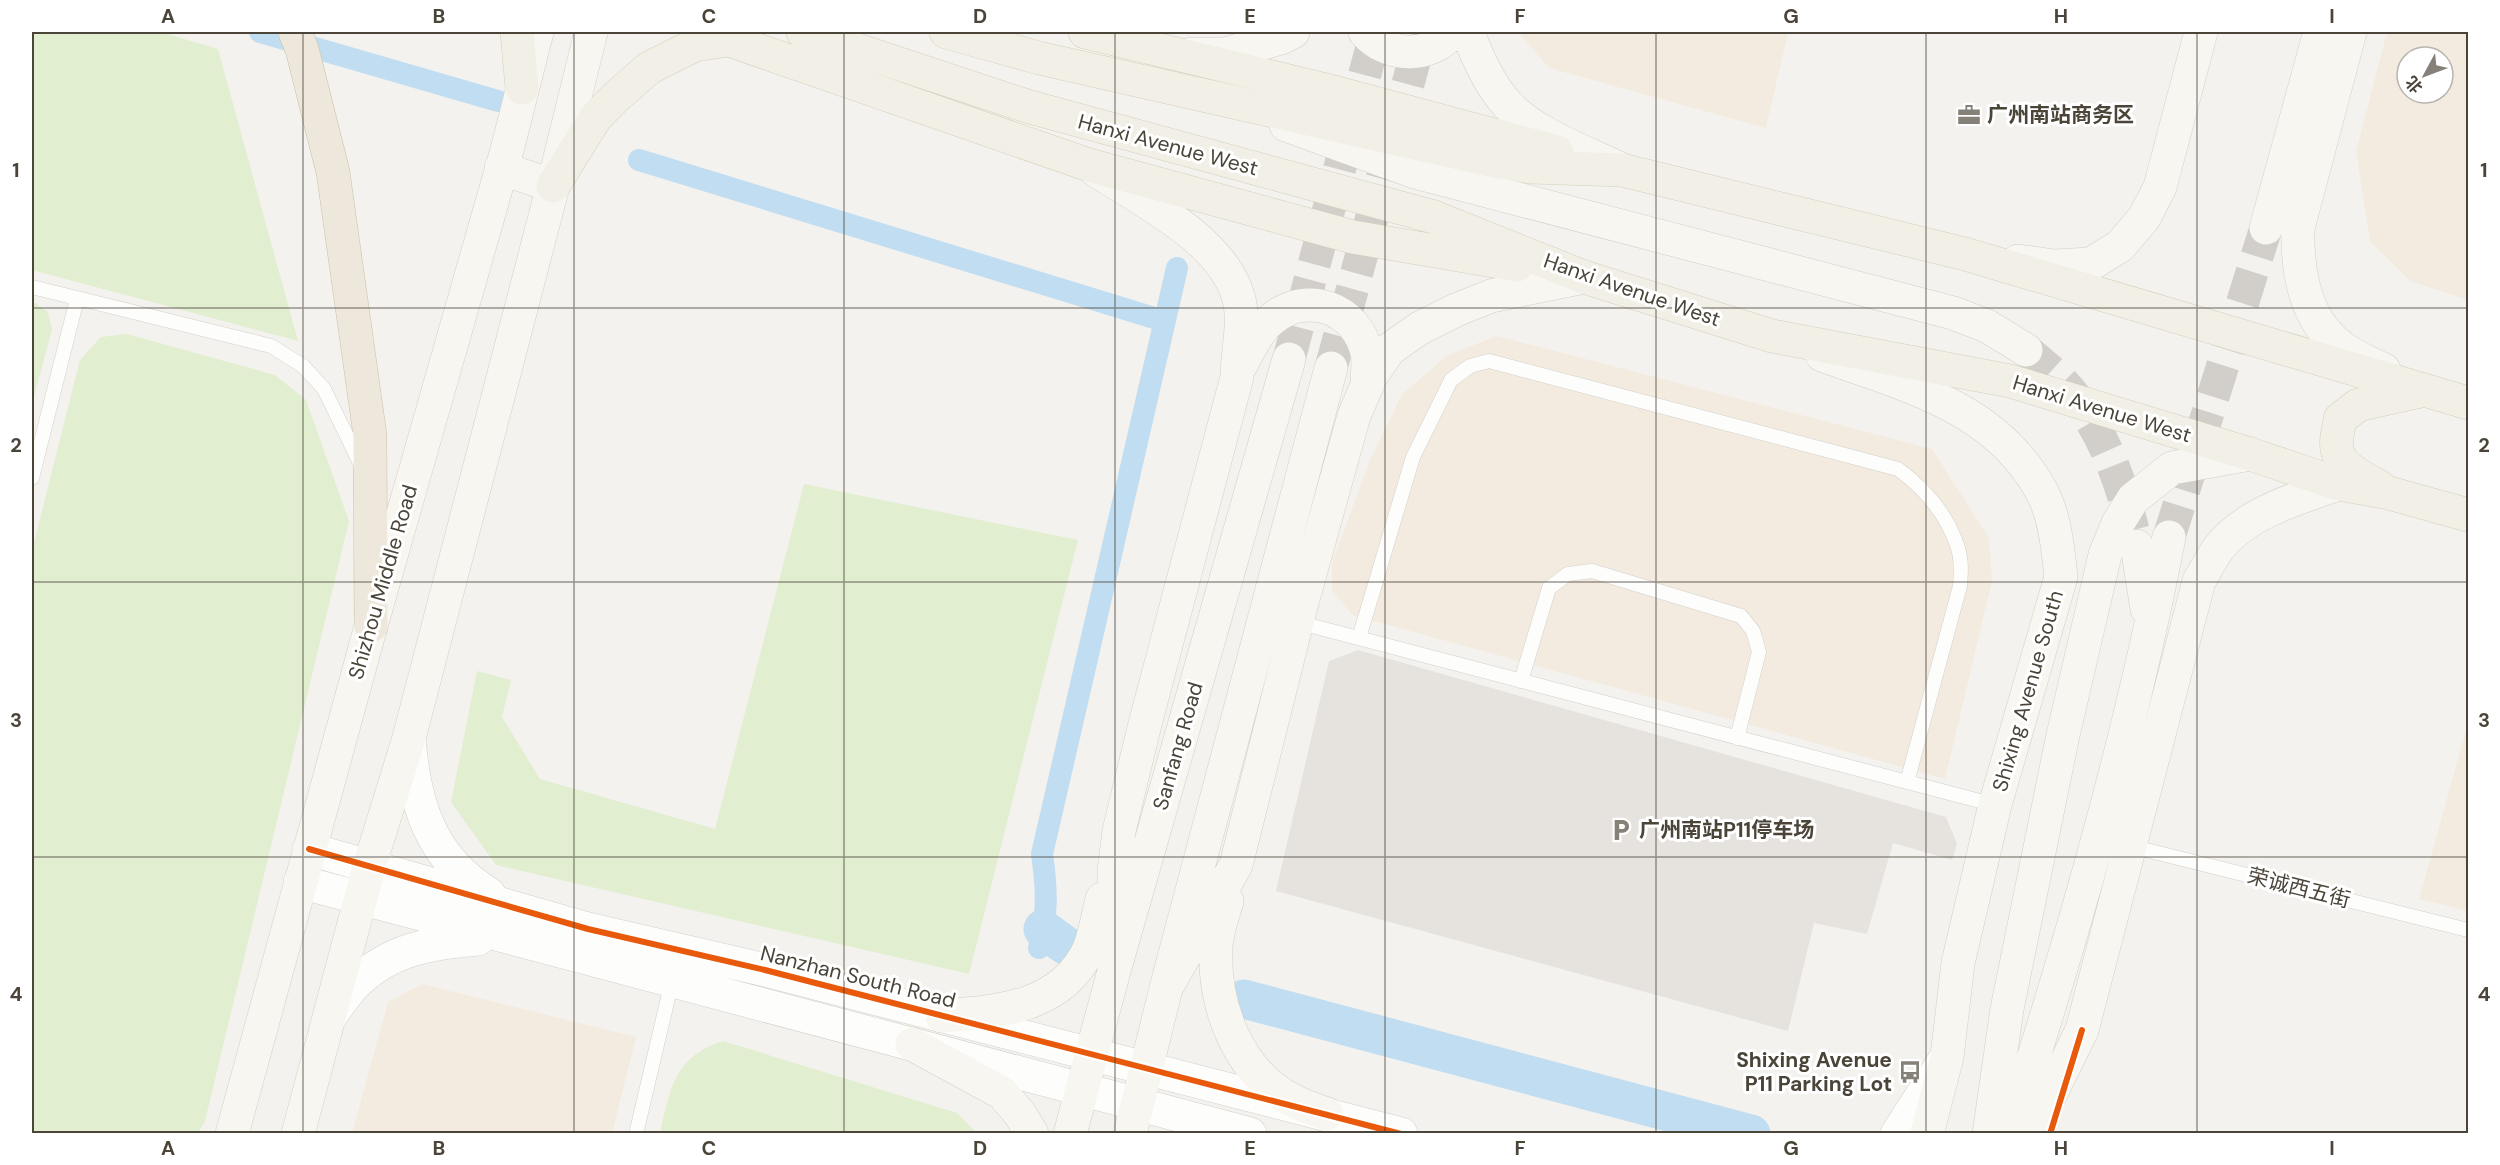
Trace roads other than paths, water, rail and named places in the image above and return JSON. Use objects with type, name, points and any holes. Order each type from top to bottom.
[{"type":"highway","points":[[295,32],[302,49],[333,171],[370,435],[371,626]]},
{"type":"main road","points":[[517,32],[522,88]]},
{"type":"main road","name":"Shizhou Middle Road","points":[[232,1134],[309,849],[501,168],[537,32]]},
{"type":"main road","points":[[298,1134],[369,867],[409,738],[554,186],[591,32]]},
{"type":"main road","name":"Hanxi Avenue West","points":[[803,32],[1030,107],[1434,217],[1584,277],[1772,336],[2010,381],[2250,454],[2339,484],[2389,493],[2469,515]]},
{"type":"main road","points":[[946,32],[1039,58],[1213,99],[1494,161],[1531,166],[1622,170]]},
{"type":"main road","points":[[1085,32],[1326,90],[1622,170],[1965,254],[2422,391],[2469,403]]},
{"type":"main road","points":[[1173,53],[1225,54],[1293,32]]},
{"type":"main road","points":[[1365,32],[1392,50],[1406,52],[1434,48],[1452,32]]},
{"type":"main road","points":[[1468,32],[1486,73],[1507,105],[1542,131],[1622,170]]},
{"type":"main road","points":[[1965,254],[2054,266],[2091,264],[2120,246],[2144,218],[2160,187],[2201,32]]},
{"type":"main road","points":[[2266,228],[2320,32]]},
{"type":"main road","points":[[2350,32],[2298,228],[2297,259],[2306,300],[2323,328],[2342,348],[2422,391]]},
{"type":"main road","points":[[554,186],[596,117],[650,68],[696,45],[711,34],[1089,165],[1353,237],[1584,277]]},
{"type":"main road","points":[[1213,99],[1415,172],[1953,313],[1987,326],[2026,350]]},
{"type":"main road","points":[[942,1016],[1014,1009],[1053,989],[1069,977],[1081,963],[1090,947],[1237,371],[1241,323],[1239,299],[1224,265],[1205,244],[1089,165]]},
{"type":"main road","points":[[501,168],[554,186]]},
{"type":"main road","points":[[1326,1114],[1291,1100],[1266,1083],[1251,1066],[1229,1027],[1216,976],[1216,943],[1297,622],[1354,416],[1367,385],[1390,350],[1420,328],[1491,296],[1584,277]]},
{"type":"main road","points":[[1237,371],[1269,321],[1295,305],[1311,304],[1336,311],[1349,321],[1367,352],[1367,385]]},
{"type":"main road","name":"Shixing Avenue South","points":[[1772,336],[1945,400],[1987,427],[2017,454],[2043,493],[2057,539],[2061,577],[1995,805],[1958,963],[1947,1057],[1927,1134]]},
{"type":"main road","name":"Sanfang Road","points":[[1070,1134],[1114,971],[1289,359]]},
{"type":"main road","points":[[1134,1119],[1166,988],[1331,368]]},
{"type":"main road","points":[[2389,493],[2353,471],[2338,455],[2340,419],[2358,405],[2422,391]]},
{"type":"main road","points":[[1989,1134],[2009,997],[2062,735],[2105,555],[2118,523],[2133,499],[2172,468],[2250,454]]},
{"type":"main road","points":[[2031,1134],[2082,1030],[2199,581],[2219,548],[2249,521],[2284,502],[2339,484]]},
{"type":"main road","points":[[2009,1134],[2098,843],[2150,632],[2169,537]]},
{"type":"main road","points":[[2137,546],[2150,632]]},
{"type":"main road","points":[[2061,577],[2074,561],[2091,552],[2105,555]]},
{"type":"main road","points":[[1114,971],[1114,871],[1119,831]]},
{"type":"main road","points":[[1166,988],[1236,866]]},
{"type":"main road","points":[[912,1044],[1002,1093],[1020,1114],[1032,1134]]},
{"type":"street","points":[[329,1018],[362,978],[378,965],[410,949],[507,922],[458,872],[435,842],[411,772],[409,738]]},
{"type":"street","name":"Nanzhan South Road","points":[[309,849],[369,867],[507,922],[672,981],[1081,1089],[1134,1119],[1250,1134]]},
{"type":"street","name":"Nanzhan South Road","points":[[300,882],[361,899],[507,922],[588,929],[765,970],[1401,1134]]},
{"type":"street","points":[[2050,1134],[2082,1030]]},
{"type":"street","points":[[1897,1134],[1947,1057]]},
{"type":"street","points":[[2016,1134],[2021,1096]]},
{"type":"lane","points":[[32,287],[271,346],[303,366],[324,388],[370,484]]},
{"type":"lane","points":[[32,478],[35,449],[77,299]]},
{"type":"lane","points":[[1359,638],[1413,457],[1451,380],[1470,366],[1489,362],[1523,370],[1898,469],[1919,484],[1936,506],[1953,537],[1961,565],[1960,586],[1907,782]]},
{"type":"lane","points":[[1521,681],[1549,588],[1568,574],[1593,571],[1741,616],[1753,631],[1759,652],[1737,738]]},
{"type":"lane","points":[[1297,622],[1995,805]]},
{"type":"lane","name":"荣诚西五街","points":[[2129,846],[2469,930]]},
{"type":"lane","points":[[636,1134],[672,981]]},
{"type":"waterway","points":[[260,32],[498,101]]},
{"type":"waterway","points":[[639,160],[1164,321]]},
{"type":"waterway","points":[[1039,948],[1046,901],[1042,854],[1177,268]]},
{"type":"waterway","points":[[1043,929],[1065,945]]},
{"type":"waterway","points":[[1244,999],[1751,1134]]},
{"type":"tunnel","points":[[1289,359],[1376,32]]},
{"type":"tunnel","points":[[1331,368],[1422,32]]},
{"type":"tunnel","points":[[2169,537],[2266,228]]},
{"type":"tunnel","points":[[2026,350],[2065,385],[2087,413],[2111,461],[2133,530]]},
{"type":"place","name":"广州南站商务区","points":[[1969,115]]},
{"type":"place","name":"广州南站P11停车场","points":[[1621,830]]},
{"type":"place","name":"Shixing Avenue P11 Parking Lot","points":[[1910,1072]]}]
